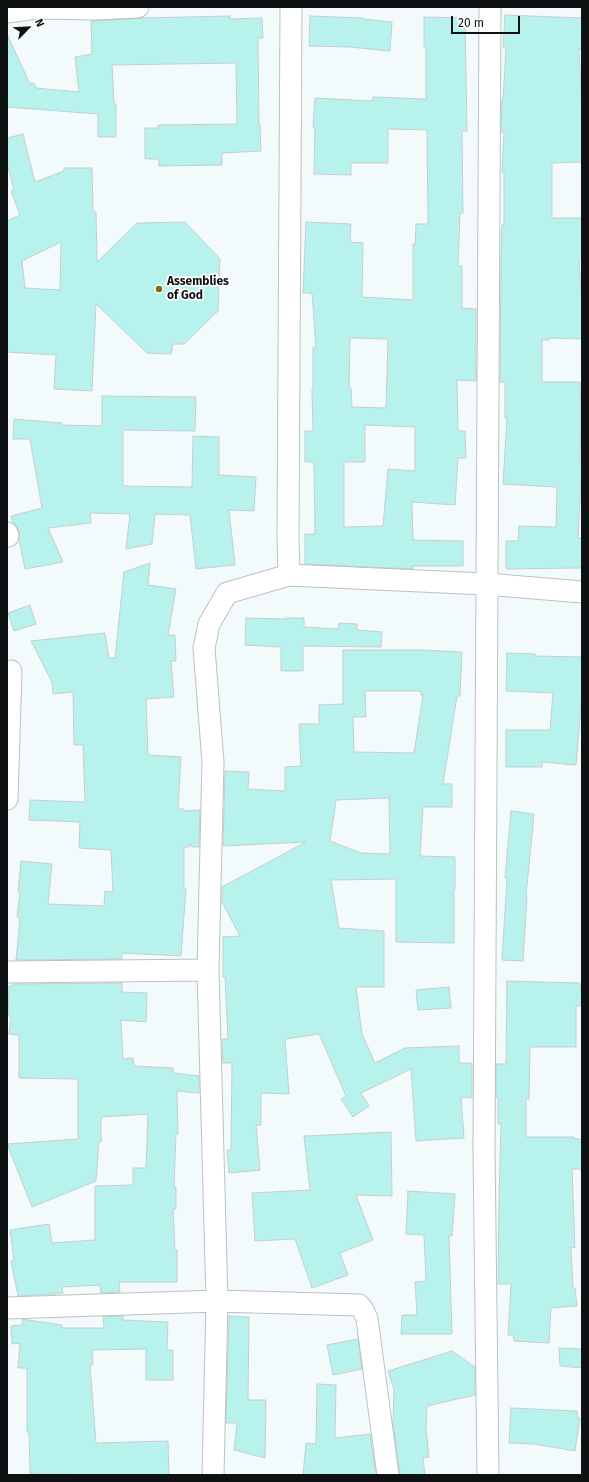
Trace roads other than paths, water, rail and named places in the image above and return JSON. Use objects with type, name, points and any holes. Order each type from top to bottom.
[{"type":"street","points":[[7,12],[37,8],[95,9],[138,7]]},
{"type":"street","points":[[289,575],[291,7]]},
{"type":"street","points":[[488,1475],[484,1148],[490,7]]},
{"type":"street","points":[[213,1475],[217,1301],[208,970],[213,762],[204,648],[208,624],[227,593],[289,575],[486,584],[582,592]]},
{"type":"street","points":[[7,799],[11,671]]},
{"type":"street","points":[[7,972],[208,970]]},
{"type":"street","points":[[7,1308],[217,1301],[359,1305],[367,1319],[388,1475]]},
{"type":"place","name":"Assemblies of God","points":[[159,289]]}]
